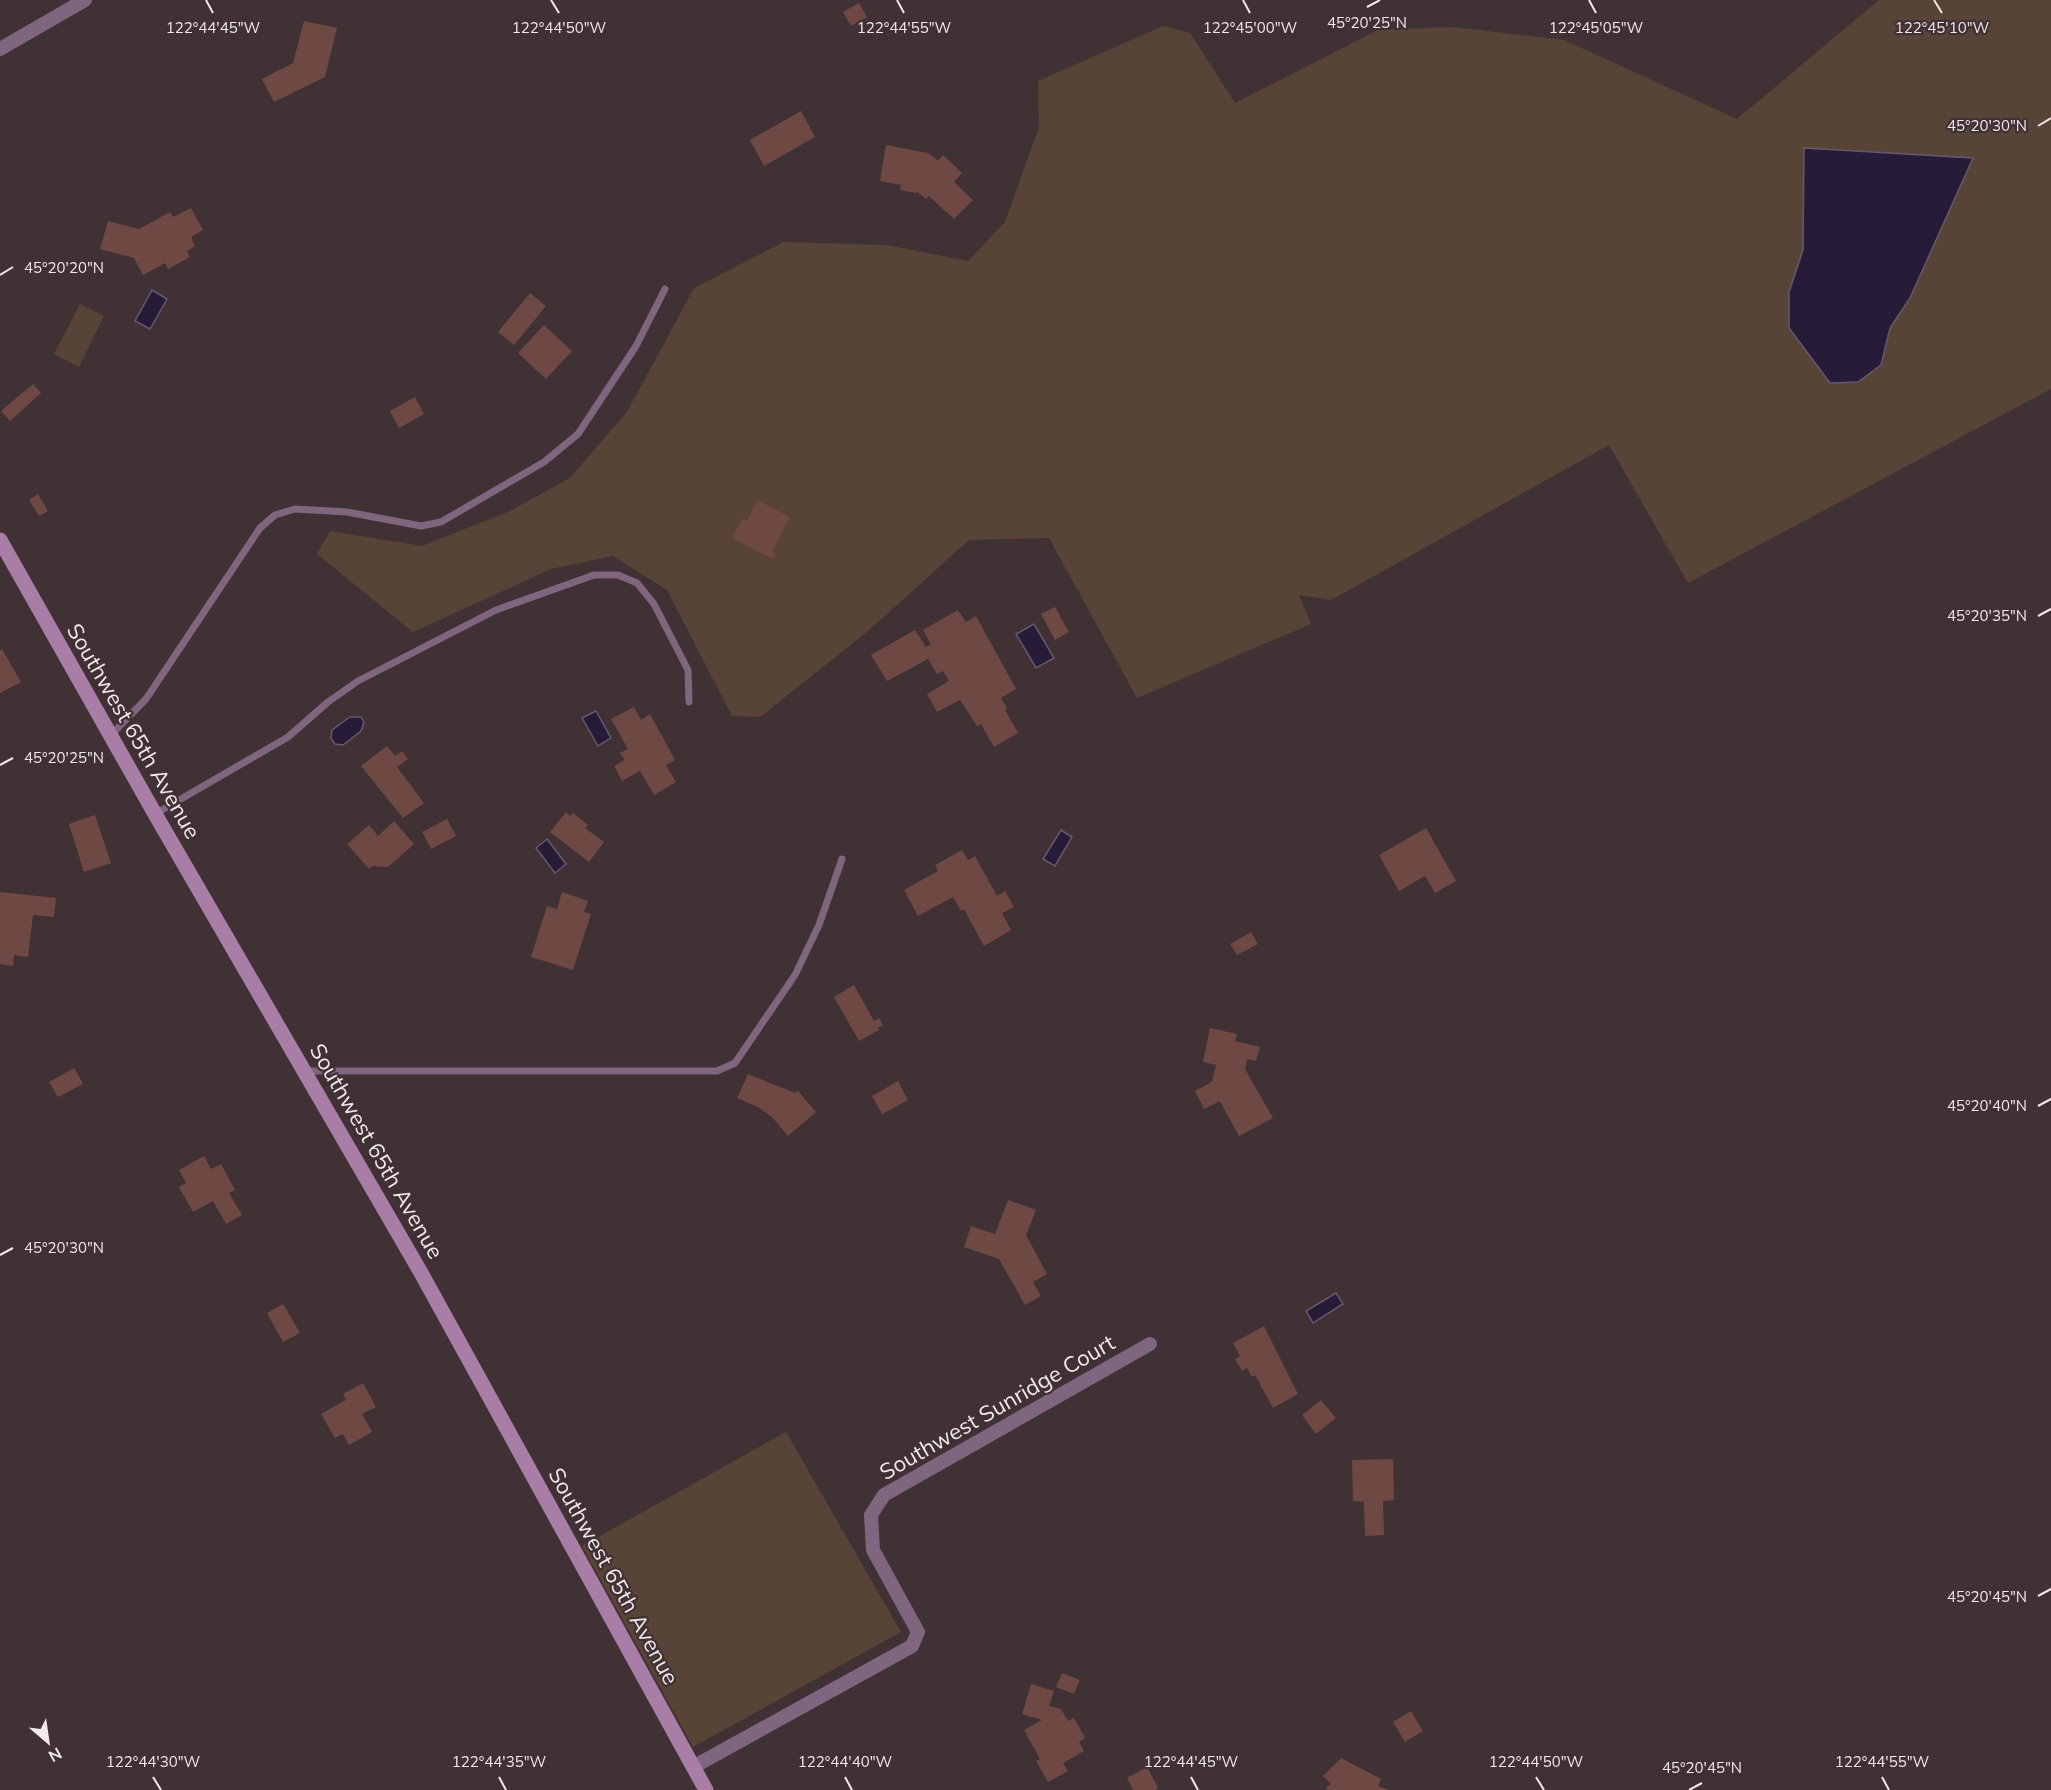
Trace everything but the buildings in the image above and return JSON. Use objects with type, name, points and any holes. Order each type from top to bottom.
[{"type":"main road","name":"Southwest 65th Avenue","points":[[0,540],[431,1291],[706,1790]]},
{"type":"street","points":[[0,49],[85,0]]},
{"type":"street","name":"Southwest Sunridge Court","points":[[693,1767],[912,1646],[918,1632],[873,1550],[871,1515],[884,1495],[1150,1344]]},
{"type":"lane","points":[[111,735],[147,699],[260,528],[275,515],[296,509],[346,512],[421,526],[441,522],[544,462],[578,434],[636,346],[665,288]]},
{"type":"lane","points":[[156,814],[274,747],[328,702],[358,681],[496,610],[594,575],[618,575],[637,583],[654,604],[688,670],[689,702]]},
{"type":"lane","points":[[304,1071],[717,1071],[735,1063],[795,975],[819,925],[842,859]]},
{"type":"shaded area","points":[[1879,0],[2051,0],[2051,389],[1688,583],[1609,445],[1331,600],[1299,595],[1311,624],[1137,698],[1049,538],[969,540],[868,631],[760,717],[732,716],[667,590],[613,556],[551,569],[413,632],[317,554],[330,531],[422,546],[508,512],[570,478],[627,412],[694,288],[784,242],[887,245],[968,261],[1005,222],[1039,127],[1038,81],[1163,26],[1190,33],[1235,103],[1378,30],[1453,27],[1564,40],[1737,119]],"holes":[[[1803,250],[1922,272],[1910,298],[1890,328],[1881,365],[1789,292]]]},
{"type":"shaded area","points":[[1804,148],[1973,158],[1910,298],[1890,328],[1881,365],[1858,382],[1830,383],[1789,328],[1789,292],[1803,250]]},
{"type":"shaded area","points":[[152,290],[167,299],[150,329],[135,321]]},
{"type":"shaded area","points":[[80,304],[104,316],[79,367],[54,354]]},
{"type":"shaded area","points":[[1034,624],[1054,658],[1036,668],[1016,634]]},
{"type":"shaded area","points":[[596,711],[611,738],[598,746],[582,718]]},
{"type":"shaded area","points":[[350,717],[361,717],[364,722],[361,731],[343,745],[335,744],[331,738],[332,730]]},
{"type":"shaded area","points":[[1061,830],[1072,837],[1055,866],[1043,859]]},
{"type":"shaded area","points":[[547,839],[566,864],[555,873],[536,848]]},
{"type":"shaded area","points":[[1336,1293],[1343,1304],[1313,1323],[1306,1311]]},
{"type":"shaded area","points":[[786,1432],[901,1632],[693,1747],[582,1546]]}]
